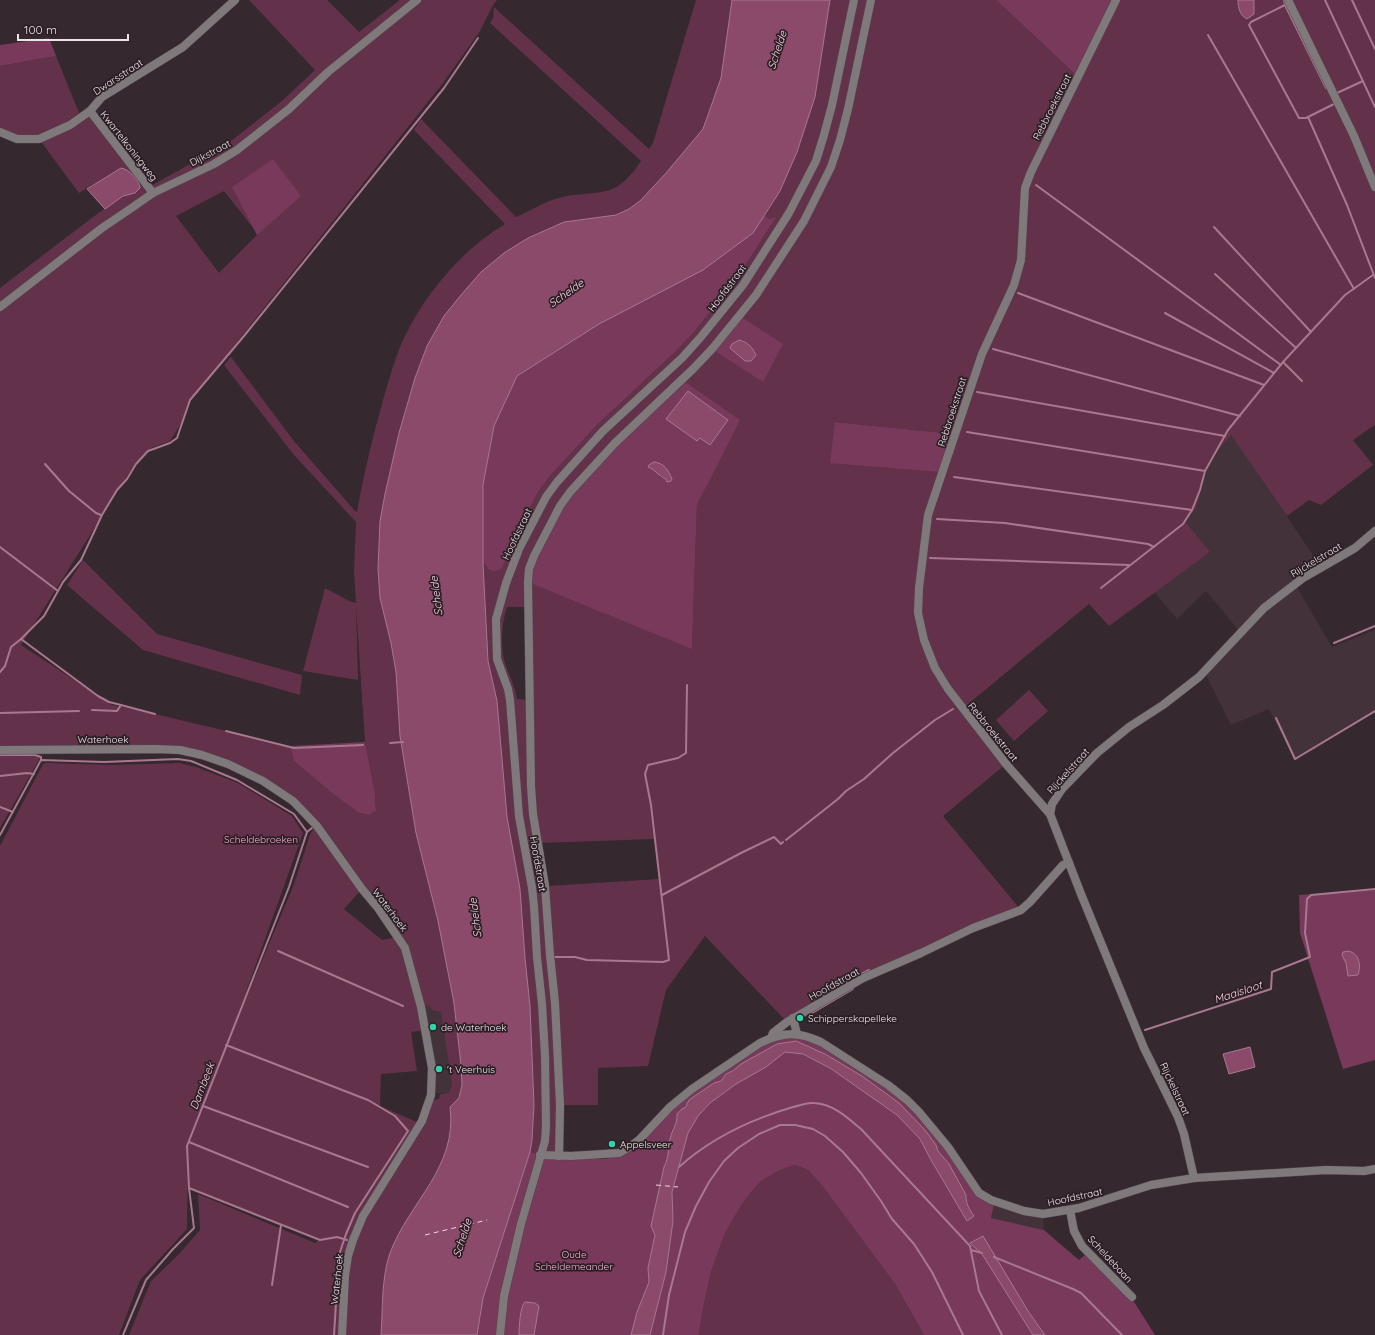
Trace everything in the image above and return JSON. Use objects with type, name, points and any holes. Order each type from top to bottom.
[{"type":"street","name":"Dwarsstraat","points":[[0,132],[17,139],[39,139],[70,125],[90,111],[102,97],[183,47],[235,0]]},
{"type":"street","name":"Dijkstraat","points":[[0,307],[102,228],[153,193],[214,164],[238,150],[289,109],[334,67],[417,0]]},
{"type":"street","name":"Hoofdstraat","points":[[854,0],[824,135],[816,161],[789,213],[743,285],[700,338],[682,358],[603,431],[562,476],[550,492],[519,549],[500,602],[496,619],[497,659],[508,689],[510,700],[520,816],[532,888],[542,1004],[545,1056],[546,1126],[545,1141],[540,1155],[559,1156],[619,1153],[638,1140],[670,1107],[692,1089],[760,1043],[771,1038],[797,1034],[810,1037],[821,1042],[888,1085],[907,1100],[930,1124],[948,1147],[979,1194],[990,1200],[1024,1211],[1043,1214],[1070,1210],[1090,1206],[1151,1185],[1194,1178],[1326,1170],[1364,1171],[1375,1169]]},
{"type":"street","name":"Hoofdstraat","points":[[559,1156],[560,1105],[556,1004],[550,956],[546,886],[533,814],[531,786],[529,569],[534,556],[560,506],[570,492],[615,443],[712,349],[756,295],[804,221],[831,167],[840,140],[871,0]]},
{"type":"street","name":"Rebbroekstraat","points":[[1050,814],[1006,764],[948,689],[935,668],[924,640],[918,613],[919,588],[928,515],[982,354],[1014,285],[1021,260],[1025,188],[1031,172],[1116,0]]},
{"type":"street","points":[[1288,0],[1354,136],[1375,187]]},
{"type":"street","name":"Kwartelkoningweg","points":[[90,111],[153,193]]},
{"type":"street","name":"Rijckelstraat","points":[[1194,1178],[1184,1134],[1178,1117],[1144,1048],[1069,863],[1050,814],[1052,804],[1062,789],[1097,753],[1129,727],[1199,677],[1264,608],[1303,578],[1355,548],[1375,531]]},
{"type":"street","name":"Waterhoek","points":[[0,750],[180,750],[202,755],[228,764],[263,781],[293,801],[307,814],[399,937],[405,948],[421,1006],[432,1068],[431,1095],[422,1121],[363,1216],[353,1240],[348,1256],[345,1276],[342,1335]]},
{"type":"street","name":"Hoofdstraat","points":[[771,1038],[773,1033],[793,1018],[863,978],[921,953],[973,928],[1021,910],[1063,865],[1069,863]]},
{"type":"street","points":[[793,1018],[797,1034]]},
{"type":"street","points":[[500,1335],[503,1302],[511,1265],[540,1155]]},
{"type":"street","name":"Scheldebaan","points":[[1070,1210],[1074,1231],[1082,1246],[1132,1297]]},
{"type":"shaded area","points":[[1231,434],[1321,567],[1295,584],[1332,647],[1375,630],[1375,712],[1295,761],[1269,709],[1231,725],[1204,671],[1240,632],[1206,591],[1177,619],[1154,592],[1210,552],[1185,521],[1196,508],[1201,490],[1203,472],[1211,458]]},
{"type":"shaded area","points":[[429,1005],[441,1012],[452,1086],[448,1093],[434,1093],[421,1007]]},
{"type":"shaded area","points":[[994,1205],[1043,1214],[1044,1230],[991,1218]]},
{"type":"green space","name":"Scheldebroeken","points":[[249,0],[327,0],[359,32],[400,0],[497,0],[480,31],[443,83],[187,405],[182,422],[170,441],[151,448],[132,468],[21,645],[112,705],[290,746],[294,761],[333,794],[359,813],[369,815],[376,811],[375,793],[365,742],[356,606],[358,680],[303,671],[325,588],[349,601],[356,603],[354,570],[356,522],[294,455],[224,365],[231,357],[294,441],[357,512],[373,437],[394,364],[405,336],[424,303],[448,272],[475,246],[505,224],[414,130],[421,119],[516,217],[558,198],[604,192],[613,189],[631,174],[641,161],[490,23],[493,18],[494,7],[649,149],[653,143],[696,0],[732,0],[721,78],[703,129],[666,173],[641,200],[629,209],[616,215],[564,222],[528,238],[504,253],[481,272],[461,295],[427,346],[415,378],[399,433],[380,521],[378,569],[380,598],[391,643],[396,672],[400,736],[416,833],[438,921],[454,1003],[462,1085],[459,1098],[450,1107],[452,1120],[450,1138],[442,1161],[421,1198],[384,1280],[381,1335],[129,1335],[151,1281],[178,1255],[200,1230],[198,1194],[315,1243],[319,1240],[189,1188],[188,1166],[187,1229],[140,1280],[119,1335],[0,1335],[0,846],[43,764],[111,765],[180,763],[196,767],[238,783],[292,816],[303,833],[231,1034],[293,887],[310,835],[314,828],[307,814],[290,794],[267,779],[226,759],[202,751],[0,747],[0,288],[93,217],[123,196],[135,193],[121,168],[79,193],[39,139],[90,111],[149,187],[231,141],[282,101],[315,70]],"holes":[[[224,191],[258,234],[219,273],[176,216]],[[362,889],[398,937],[382,940],[344,909]],[[429,1005],[432,1010],[441,1012],[452,1086],[448,1093],[440,1094],[439,1099],[432,1100],[419,1123],[380,1106],[381,1074],[417,1071],[411,1032],[425,1030],[422,1007]]]},
{"type":"green space","points":[[830,0],[996,0],[1078,77],[1116,0],[1375,0],[1375,425],[1353,440],[1373,465],[1321,505],[1309,500],[1287,516],[1231,435],[1211,458],[1203,472],[1201,490],[1196,508],[1185,521],[1210,552],[1109,626],[1089,604],[962,709],[1006,764],[943,816],[1021,910],[897,963],[787,1022],[705,936],[666,990],[648,1066],[598,1068],[598,1105],[560,1105],[559,1156],[540,1155],[530,1152],[534,1105],[530,1006],[520,890],[507,817],[497,701],[488,661],[483,563],[486,567],[502,567],[510,546],[538,492],[550,476],[597,425],[675,352],[694,332],[736,280],[777,216],[770,219],[764,215],[780,191],[815,97]],"holes":[[[739,420],[697,505],[692,648],[529,569]],[[835,422],[954,434],[941,472]],[[507,607],[528,607],[529,700],[517,699],[503,657],[502,642]],[[654,839],[659,879],[548,886],[539,843]]]},
{"type":"green space","points":[[996,0],[1116,0],[1078,77]]},
{"type":"green space","points":[[49,38],[56,56],[0,66],[0,45]]},
{"type":"green space","points":[[56,56],[79,113],[52,130],[36,135],[18,136],[0,128],[0,66]]},
{"type":"green space","points":[[273,159],[301,196],[257,235],[232,187]]},
{"type":"green space","points":[[764,215],[770,219],[777,216],[736,280],[694,332],[675,352],[597,425],[550,476],[538,492],[510,546],[502,568],[495,571],[490,570],[483,563],[483,485],[494,426],[517,376],[599,324],[753,233]]},
{"type":"green space","points":[[740,316],[783,344],[763,382],[712,349]]},
{"type":"green space","points":[[682,380],[740,420],[697,505],[692,649],[528,582],[529,569],[570,492]],"holes":[[[728,420],[710,445],[700,438]],[[662,465],[668,471],[672,479],[671,481],[660,477],[652,468]]]},
{"type":"green space","points":[[835,422],[954,434],[941,472],[830,463]]},
{"type":"green space","points":[[83,560],[157,634],[302,675],[300,695],[143,650],[67,585]]},
{"type":"green space","points":[[1029,690],[1048,711],[1014,741],[996,720]]},
{"type":"green space","points":[[365,742],[375,793],[376,811],[369,815],[359,813],[333,794],[294,761],[290,746]]},
{"type":"green space","points":[[36,754],[40,757],[39,760],[0,828],[0,756]]},
{"type":"green space","points":[[1375,890],[1375,1060],[1343,1069],[1300,933],[1299,895]]},
{"type":"green space","name":"Oude Scheldemeander","points":[[803,1035],[907,1100],[994,1205],[991,1218],[1044,1230],[1079,1260],[1086,1254],[1131,1297],[1155,1335],[1045,1335],[1028,1311],[982,1236],[970,1243],[982,1254],[1033,1335],[924,1335],[895,1284],[820,1183],[808,1170],[795,1165],[780,1170],[761,1181],[744,1201],[725,1233],[711,1272],[699,1335],[650,1335],[666,1272],[673,1221],[672,1192],[688,1133],[698,1116],[710,1103],[736,1084],[766,1067],[785,1052],[803,1054],[830,1068],[897,1115],[920,1139],[967,1221],[973,1216],[968,1209],[966,1195],[942,1155],[891,1097],[862,1076],[825,1054],[796,1041],[777,1044],[726,1074],[721,1081],[714,1083],[689,1100],[678,1119],[671,1137],[668,1158],[664,1167],[660,1185],[655,1235],[648,1268],[649,1282],[637,1312],[631,1335],[477,1335],[483,1298],[530,1152],[570,1158],[611,1158],[619,1154],[670,1107],[760,1043]]},
{"type":"green space","points":[[795,1165],[808,1170],[820,1183],[895,1284],[924,1335],[699,1335],[711,1272],[725,1233],[744,1201],[761,1181],[780,1170]]},
{"type":"water","name":"Schelde","points":[[732,0],[830,0],[815,97],[797,152],[780,191],[753,233],[703,270],[599,324],[517,376],[494,426],[483,485],[483,563],[488,661],[497,701],[507,817],[520,889],[530,1006],[534,1105],[532,1140],[530,1152],[483,1298],[477,1335],[381,1335],[385,1273],[390,1253],[398,1235],[440,1166],[447,1148],[450,1128],[450,1107],[459,1098],[462,1085],[454,1003],[438,921],[416,833],[400,736],[396,672],[391,643],[380,598],[378,569],[380,521],[399,433],[415,378],[427,346],[444,316],[481,272],[504,253],[528,238],[564,222],[616,215],[629,209],[641,200],[666,173],[703,129],[721,78]]},
{"type":"water","points":[[1238,0],[1254,0],[1254,14],[1247,19],[1245,18],[1238,6]]},
{"type":"water","points":[[121,168],[127,170],[133,175],[140,188],[135,193],[123,196],[105,209],[87,189]]},
{"type":"water","points":[[739,340],[745,342],[751,347],[756,355],[751,361],[745,361],[730,348],[732,344]]},
{"type":"water","points":[[688,391],[728,420],[710,445],[700,438],[697,441],[666,419]]},
{"type":"water","points":[[654,462],[665,468],[672,479],[671,481],[667,482],[666,479],[648,467]]},
{"type":"water","points":[[1349,951],[1355,955],[1359,961],[1358,975],[1348,976],[1346,963],[1342,955],[1343,952]]},
{"type":"water","points":[[796,1041],[825,1054],[862,1076],[899,1103],[925,1130],[936,1145],[938,1151],[949,1164],[966,1195],[968,1206],[974,1216],[967,1221],[920,1139],[897,1115],[830,1068],[803,1054],[785,1052],[766,1067],[736,1084],[710,1103],[698,1116],[688,1133],[672,1192],[673,1221],[666,1272],[650,1335],[631,1335],[637,1312],[649,1282],[648,1268],[655,1235],[651,1226],[664,1167],[668,1156],[670,1139],[677,1120],[677,1114],[685,1108],[689,1100],[714,1083],[721,1081],[726,1074],[741,1064],[777,1044]]},
{"type":"water","points":[[1250,1047],[1255,1067],[1229,1074],[1223,1054]]},
{"type":"water","points":[[983,1236],[1028,1311],[1045,1335],[1033,1335],[982,1254],[970,1243]]},
{"type":"water","points":[[525,1302],[535,1303],[539,1306],[534,1335],[519,1335],[521,1313]]},
{"type":"waterway","points":[[1284,0],[1285,5]]},
{"type":"waterway","points":[[1325,0],[1375,107]]},
{"type":"waterway","points":[[1352,0],[1375,49]]},
{"type":"waterway","points":[[1326,88],[1285,5],[1251,22],[1249,25],[1299,118],[1306,118],[1334,104]]},
{"type":"waterway","points":[[1208,35],[1354,289]]},
{"type":"waterway","points":[[21,639],[44,616],[63,582],[81,560],[102,515],[117,490],[127,479],[136,464],[148,451],[170,443],[177,438],[190,400],[244,336],[444,88],[478,38]]},
{"type":"waterway","points":[[1337,93],[1363,81]]},
{"type":"waterway","points":[[1308,117],[1347,205],[1375,278]]},
{"type":"waterway","points":[[1036,185],[1281,365]]},
{"type":"waterway","points":[[1214,227],[1311,332]]},
{"type":"waterway","points":[[1215,274],[1296,348]]},
{"type":"waterway","points":[[1101,588],[1183,524],[1192,510],[1200,490],[1205,471],[1228,430],[1283,362],[1345,295],[1373,275]]},
{"type":"waterway","points":[[1018,293],[1264,385]]},
{"type":"waterway","points":[[1165,313],[1274,373]]},
{"type":"waterway","points":[[993,349],[1240,416]]},
{"type":"waterway","points":[[1283,362],[1302,381]]},
{"type":"waterway","points":[[977,392],[1225,436]]},
{"type":"waterway","points":[[967,432],[1205,471]]},
{"type":"waterway","points":[[45,464],[69,491],[96,513],[101,515]]},
{"type":"waterway","points":[[954,477],[1192,510]]},
{"type":"waterway","points":[[937,519],[1005,523],[1148,544],[1154,547]]},
{"type":"waterway","points":[[0,547],[58,591]]},
{"type":"waterway","points":[[930,558],[1129,565]]},
{"type":"waterway","points":[[1334,643],[1375,626]]},
{"type":"waterway","points":[[0,672],[5,666],[11,647],[21,639],[98,696],[109,702],[121,705]]},
{"type":"waterway","points":[[555,957],[575,957],[587,960],[663,962],[669,960],[651,805],[645,774],[648,765],[678,758],[686,753],[687,685]]},
{"type":"waterway","points":[[92,710],[117,711],[121,705],[155,714]]},
{"type":"waterway","points":[[786,840],[846,791],[864,779],[893,753],[935,720],[953,709]]},
{"type":"waterway","points":[[0,713],[79,711]]},
{"type":"waterway","points":[[1276,718],[1295,759],[1375,711]]},
{"type":"waterway","points":[[226,731],[294,748],[363,745]]},
{"type":"waterway","points":[[390,743],[403,742]]},
{"type":"waterway","points":[[0,755],[35,755],[41,757],[41,760]]},
{"type":"waterway","points":[[0,835],[41,760],[104,762],[178,759],[191,761],[237,780],[294,814],[307,832]]},
{"type":"waterway","points":[[0,776],[27,773],[34,774]]},
{"type":"waterway","points":[[0,807],[13,812]]},
{"type":"waterway","name":"Dambeek","points":[[123,1335],[146,1280],[194,1228],[189,1188],[187,1146],[289,887],[307,832],[312,828]]},
{"type":"waterway","points":[[662,895],[774,837],[781,844],[783,842]]},
{"type":"waterway","name":"Maaisloot","points":[[1145,1030],[1271,989],[1272,972],[1310,957],[1305,933],[1307,899],[1311,895],[1375,889]]},
{"type":"waterway","points":[[278,951],[403,1006]]},
{"type":"waterway","points":[[830,990],[869,970]]},
{"type":"waterway","points":[[812,1013],[853,989]]},
{"type":"waterway","points":[[821,996],[826,993]]},
{"type":"waterway","points":[[226,1045],[368,1100],[395,1116],[408,1131],[355,1213],[346,1234],[339,1255],[334,1335]]},
{"type":"waterway","points":[[679,1167],[704,1148],[732,1131],[778,1112],[809,1103],[821,1104],[834,1109],[861,1129],[970,1246],[979,1291],[1002,1335]]},
{"type":"waterway","points":[[203,1106],[368,1167]]},
{"type":"waterway","points":[[663,1335],[669,1295],[685,1232],[696,1206],[709,1182],[724,1161],[738,1148],[759,1134],[780,1125],[795,1125],[813,1129],[825,1136],[843,1152],[861,1173],[892,1219],[914,1244],[932,1272],[963,1335]]},
{"type":"waterway","points":[[189,1142],[348,1207]]},
{"type":"waterway","points":[[189,1188],[320,1240],[337,1237],[347,1240]]},
{"type":"waterway","points":[[272,1285],[281,1225]]},
{"type":"waterway","points":[[971,1250],[982,1253]]},
{"type":"waterway","points":[[994,1257],[1081,1293],[1122,1335]]},
{"type":"ferry route","points":[[656,1185],[678,1187]]},
{"type":"ferry route","points":[[425,1235],[487,1220]]},
{"type":"place","name":"Schipperskapelleke","points":[[800,1018]]},
{"type":"place","name":"de Waterhoek","points":[[433,1027]]},
{"type":"place","name":"'t Veerhuis","points":[[439,1069]]},
{"type":"place","name":"Appelsveer","points":[[612,1144]]}]
